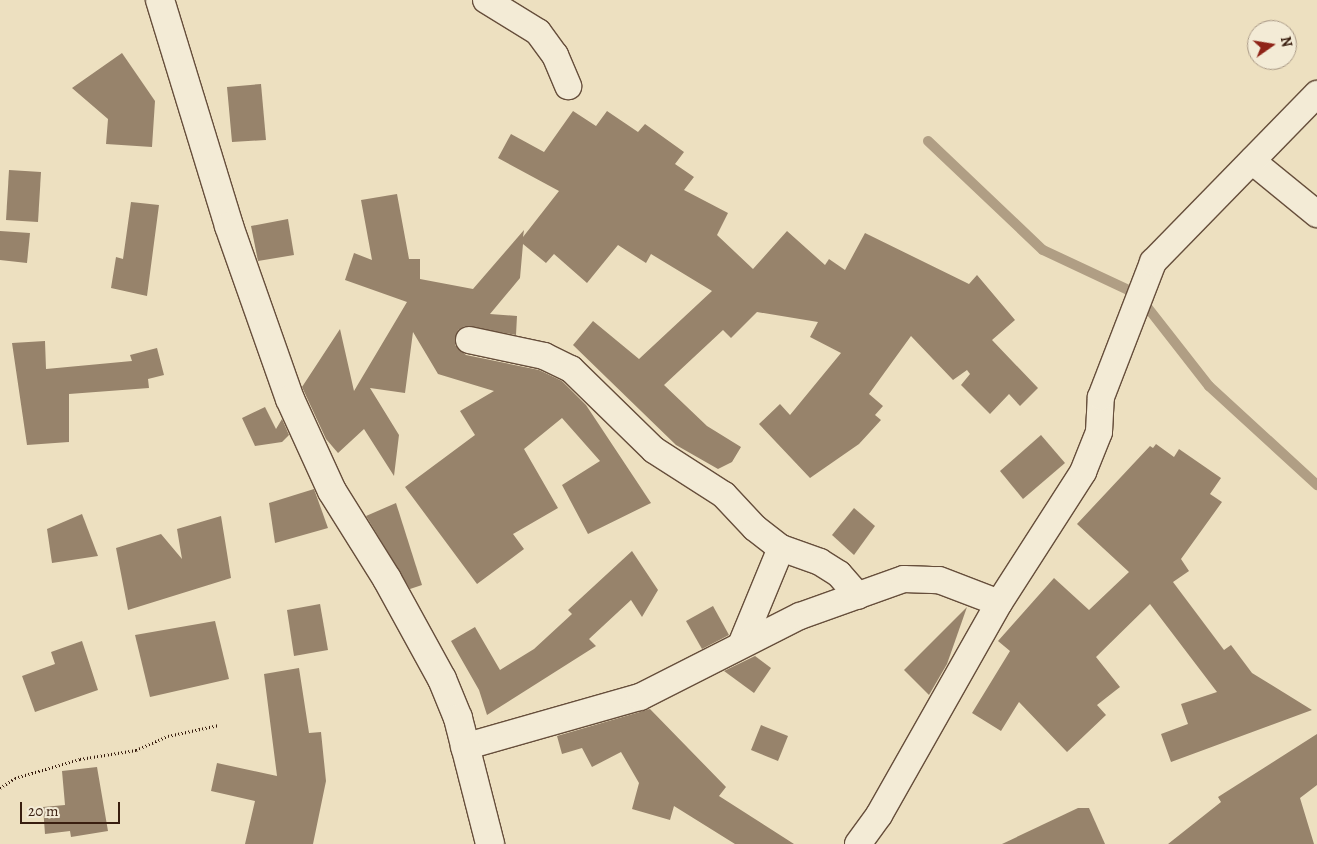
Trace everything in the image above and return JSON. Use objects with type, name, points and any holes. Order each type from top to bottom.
[{"type":"street","points":[[160,0],[229,226],[290,398],[332,491],[387,579],[442,679],[458,718],[490,844]]},
{"type":"street","points":[[486,0],[538,32],[555,55],[568,86]]},
{"type":"street","points":[[858,844],[879,815],[999,603],[1083,472],[1099,432],[1101,397],[1153,262],[1317,94]]},
{"type":"street","points":[[1252,161],[1317,214]]},
{"type":"street","points":[[469,340],[544,356],[571,369],[654,450],[724,495],[755,528],[781,548],[820,562],[839,574],[858,596]]},
{"type":"street","points":[[741,645],[781,548]]},
{"type":"street","points":[[464,746],[640,697],[800,616],[904,579],[939,580],[999,603]]},
{"type":"path","points":[[0,788],[15,778],[80,759],[136,750],[168,736],[219,725]]},
{"type":"building","points":[[122,53],[155,101],[152,147],[106,144],[108,119],[72,88]]},
{"type":"building","points":[[261,84],[266,140],[232,142],[227,87]]},
{"type":"building","points":[[573,111],[596,126],[607,111],[638,132],[645,124],[684,152],[675,164],[694,177],[684,190],[728,213],[717,235],[753,269],[787,231],[825,265],[829,259],[845,270],[865,233],[969,284],[977,275],[1015,320],[992,340],[1038,388],[1020,406],[1009,394],[990,414],[961,385],[970,374],[967,370],[953,380],[911,336],[869,394],[883,406],[875,415],[881,420],[859,444],[810,478],[759,424],[780,404],[790,415],[841,353],[810,337],[818,322],[757,312],[731,338],[723,330],[664,385],[707,426],[741,447],[732,462],[718,469],[676,445],[573,345],[593,321],[639,359],[712,291],[651,254],[646,263],[618,245],[587,283],[554,254],[546,263],[523,244],[520,278],[490,314],[517,316],[516,335],[465,326],[458,330],[455,345],[466,355],[539,370],[562,381],[586,405],[651,503],[588,534],[562,485],[600,461],[562,418],[524,449],[558,508],[513,534],[524,549],[477,584],[405,487],[475,435],[460,411],[494,391],[438,374],[413,332],[405,393],[370,388],[399,435],[394,476],[364,429],[338,453],[326,439],[302,387],[340,329],[354,391],[407,302],[345,280],[354,253],[372,260],[361,200],[397,194],[409,259],[420,259],[420,279],[473,289],[524,230],[523,237],[559,191],[498,158],[511,134],[544,152]]},
{"type":"building","points":[[9,170],[41,172],[38,222],[6,220]]},
{"type":"building","points":[[131,202],[159,205],[147,296],[111,288],[116,257],[123,259]]},
{"type":"building","points":[[288,219],[294,255],[258,261],[251,226]]},
{"type":"building","points":[[0,231],[30,233],[27,263],[0,260]]},
{"type":"building","points":[[45,341],[46,369],[132,361],[130,355],[157,348],[164,375],[148,379],[149,388],[69,394],[69,442],[27,445],[12,343]]},
{"type":"building","points":[[265,407],[276,429],[282,419],[289,435],[282,442],[255,446],[242,418]]},
{"type":"building","points":[[1041,435],[1065,463],[1023,499],[1000,471]]},
{"type":"building","points":[[1156,444],[1174,457],[1179,449],[1221,478],[1210,494],[1222,502],[1181,559],[1189,571],[1173,582],[1224,650],[1231,645],[1252,673],[1312,710],[1171,762],[1161,734],[1188,724],[1181,704],[1217,692],[1150,604],[1096,657],[1120,687],[1097,705],[1106,715],[1067,752],[1019,702],[1001,731],[972,713],[1010,651],[998,641],[1054,578],[1089,610],[1129,572],[1077,524],[1150,446],[1153,448]]},
{"type":"building","points":[[314,489],[328,528],[275,543],[269,503]]},
{"type":"building","points":[[396,503],[422,585],[410,589],[366,516]]},
{"type":"building","points":[[854,508],[875,526],[854,555],[832,535]]},
{"type":"building","points":[[82,514],[98,556],[52,563],[47,529]]},
{"type":"building","points":[[221,516],[231,578],[128,610],[116,548],[161,534],[182,559],[177,529]]},
{"type":"building","points":[[632,551],[658,590],[642,617],[631,600],[589,639],[596,646],[487,715],[479,690],[451,641],[475,627],[500,670],[534,649],[572,614],[568,610]]},
{"type":"building","points":[[320,604],[328,650],[294,656],[287,610]]},
{"type":"building","points":[[713,606],[729,635],[702,649],[686,621]]},
{"type":"building","points":[[967,607],[947,664],[929,695],[904,670]]},
{"type":"building","points":[[215,621],[229,679],[150,697],[135,635]]},
{"type":"building","points":[[82,641],[98,690],[35,712],[22,676],[55,664],[51,652]]},
{"type":"building","points":[[755,656],[771,668],[754,693],[724,671]]},
{"type":"building","points":[[299,668],[309,733],[321,732],[326,781],[313,844],[245,844],[255,801],[211,791],[217,763],[277,776],[264,674]]},
{"type":"building","points":[[650,709],[726,787],[719,796],[794,844],[735,844],[674,806],[670,820],[632,809],[639,783],[621,752],[592,767],[582,748],[562,754],[557,736]]},
{"type":"building","points":[[761,725],[788,736],[778,761],[751,750]]},
{"type":"building","points":[[1317,734],[1317,785],[1300,798],[1314,844],[1168,844],[1221,802],[1218,797]]},
{"type":"building","points":[[97,767],[108,831],[71,837],[70,831],[45,834],[43,807],[65,805],[62,771]]},
{"type":"building","points":[[1078,808],[1089,808],[1105,844],[1002,844]]},
{"type":"waterway","points":[[928,141],[1043,250],[1137,294],[1209,386],[1317,485]]}]
